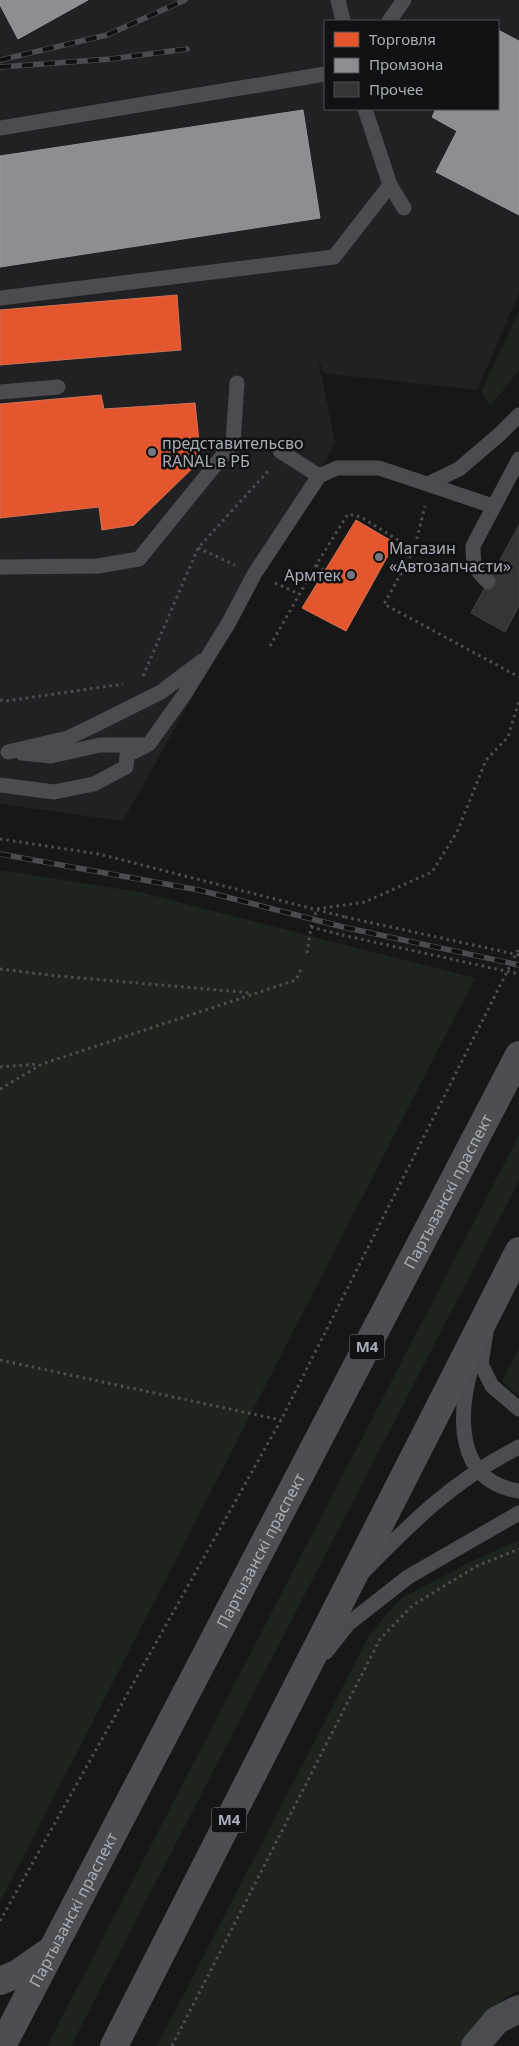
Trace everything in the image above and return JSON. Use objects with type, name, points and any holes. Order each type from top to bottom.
[{"type":"highway","name":"Партызанскі праспект","points":[[2,2046],[519,1055]]},
{"type":"highway","name":"М4","points":[[114,2046],[519,1251]]},
{"type":"highway","points":[[0,1981],[17,1974],[54,1948]]},
{"type":"street","points":[[475,2046],[497,2020],[519,2009]]},
{"type":"lane","points":[[338,0],[343,20]]},
{"type":"lane","points":[[390,20],[404,0]]},
{"type":"lane","points":[[0,128],[324,74]]},
{"type":"lane","points":[[365,110],[390,185],[404,208]]},
{"type":"lane","points":[[0,298],[334,257],[390,185]]},
{"type":"lane","points":[[0,567],[98,566],[139,559],[233,443],[237,383]]},
{"type":"lane","points":[[0,392],[58,387]]},
{"type":"lane","points":[[430,484],[459,469],[519,415]]},
{"type":"lane","points":[[282,452],[319,476]]},
{"type":"lane","points":[[488,582],[478,572],[473,562],[473,546],[519,459]]},
{"type":"lane","points":[[0,785],[54,792],[94,784],[126,767],[127,755],[149,744],[184,695],[209,656],[255,573],[319,476],[336,468],[379,468],[493,506]]},
{"type":"lane","points":[[4,751],[68,738],[161,692],[209,656]]},
{"type":"lane","points":[[4,751],[51,756],[100,745],[149,744]]},
{"type":"lane","points":[[488,1310],[482,1364],[492,1386],[519,1409]]},
{"type":"lane","points":[[488,1310],[465,1391],[463,1419],[465,1439],[477,1470],[494,1483],[508,1489],[519,1490]]},
{"type":"lane","points":[[343,1594],[409,1525],[455,1485],[477,1470],[519,1447]]},
{"type":"lane","points":[[296,1688],[348,1624],[408,1577],[519,1513]]},
{"type":"path","points":[[140,682],[198,548],[282,452]]},
{"type":"path","points":[[430,484],[414,550],[384,604],[519,677]]},
{"type":"path","points":[[270,646],[316,565],[348,514],[361,517],[414,550]]},
{"type":"path","points":[[316,565],[325,571]]},
{"type":"path","points":[[0,700],[6,701],[131,683]]},
{"type":"path","points":[[316,909],[366,902],[432,872],[458,832],[486,760],[508,737],[519,701]]},
{"type":"path","points":[[0,839],[99,854],[345,917],[519,955]]},
{"type":"path","points":[[307,953],[316,909]]},
{"type":"path","points":[[311,927],[519,974]]},
{"type":"path","points":[[0,1921],[281,1420],[519,948]]},
{"type":"path","points":[[0,968],[58,976],[255,993]]},
{"type":"path","points":[[0,1089],[42,1064],[296,980],[302,968]]},
{"type":"path","points":[[0,1067],[42,1064]]},
{"type":"path","points":[[0,1360],[281,1420]]},
{"type":"path","points":[[172,2046],[380,1640],[413,1605],[477,1566],[519,1549]]},
{"type":"shaded area","points":[[0,0],[519,0],[519,293],[477,390],[323,373],[317,353],[335,443],[123,821],[0,804]]},
{"type":"shaded area","points":[[519,311],[519,370],[491,406],[481,392]]},
{"type":"shaded area","points":[[0,870],[139,892],[475,978],[0,1902]]},
{"type":"shaded area","points":[[519,1135],[519,1181],[71,2046],[47,2046]]},
{"type":"shaded area","points":[[519,1348],[519,1396],[502,1381]]},
{"type":"shaded area","points":[[519,1540],[519,1991],[501,2000],[493,2007],[462,2046],[157,2046],[370,1634],[400,1599],[470,1562]]},
{"type":"building: Торговля","points":[[177,295],[181,350],[0,365],[0,310]]},
{"type":"building: Торговля","points":[[101,395],[104,409],[195,403],[201,460],[134,525],[102,530],[99,507],[0,518],[0,404]]},
{"type":"building: Торговля","points":[[356,520],[395,543],[346,631],[302,608]]},
{"type":"building: Промзона","points":[[0,0],[88,0],[18,39],[0,5]]},
{"type":"building: Промзона","points":[[499,31],[519,41],[519,215],[436,172],[457,131],[432,117],[436,110],[499,110]]},
{"type":"building: Промзона","points":[[303,110],[320,218],[0,267],[0,156]]},
{"type":"building: Прочее","points":[[519,525],[519,606],[505,632],[471,613]]},
{"type":"railway","points":[[0,60],[107,35],[185,0]]},
{"type":"railway","points":[[0,67],[111,59],[187,49]]},
{"type":"railway","points":[[0,854],[199,890],[343,927],[519,965]]},
{"type":"place","name":"представительсво RANAL в РБ","points":[[152,452]]},
{"type":"place","name":"Магазин «Автозапчасти»","points":[[379,557]]},
{"type":"place","name":"Армтек","points":[[351,575]]}]
